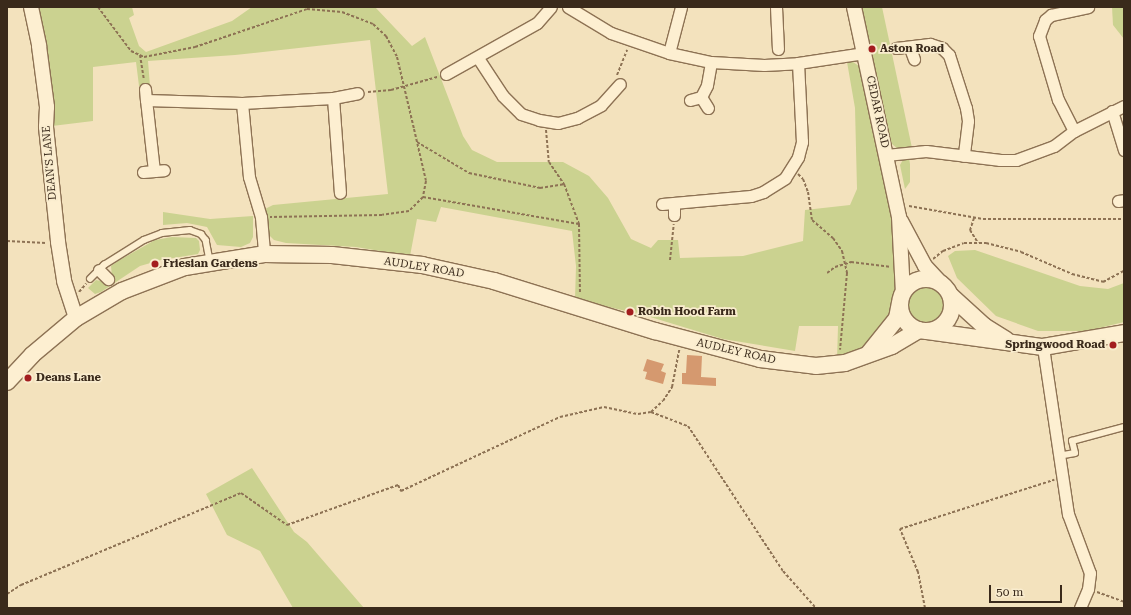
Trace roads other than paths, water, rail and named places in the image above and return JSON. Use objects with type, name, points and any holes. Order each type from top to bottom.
[{"type":"main road","name":"AUDLEY ROAD","points":[[7,382],[32,355],[76,318],[122,291],[151,279],[210,261],[264,254],[332,255],[422,265],[494,281],[680,338],[760,360],[816,366],[845,364],[866,357],[923,330]]},
{"type":"main road","points":[[866,357],[897,318],[902,296],[918,280],[927,279],[941,283],[951,296],[984,326],[1011,343]]},
{"type":"main road","points":[[902,296],[904,319],[923,330],[1043,347],[1124,334]]},
{"type":"main road","points":[[923,330],[938,328],[946,322],[952,307],[951,296]]},
{"type":"street","name":"DEAN'S LANE","points":[[31,7],[39,46],[47,107],[46,128],[58,242],[64,281],[76,318]]},
{"type":"street","points":[[446,74],[478,58],[537,23],[551,7]]},
{"type":"street","points":[[568,7],[611,33],[669,53],[711,62],[764,65],[798,63],[864,53]]},
{"type":"street","points":[[669,53],[681,7]]},
{"type":"street","points":[[776,7],[778,49]]},
{"type":"street","name":"CEDAR ROAD","points":[[854,7],[886,155],[903,214]]},
{"type":"street","points":[[1074,131],[1058,100],[1040,31],[1045,20],[1051,16],[1088,7]]},
{"type":"street","points":[[896,48],[910,48],[930,44],[942,48],[949,55],[966,108],[968,121],[964,156]]},
{"type":"street","points":[[910,48],[914,59]]},
{"type":"street","points":[[478,58],[502,96],[521,114],[546,121],[558,123],[577,118],[602,104],[620,84]]},
{"type":"street","points":[[690,100],[701,97],[707,85],[711,62]]},
{"type":"street","points":[[662,204],[750,196],[776,186],[792,169],[802,142],[798,63]]},
{"type":"street","points":[[154,171],[145,95],[242,103],[333,98],[358,94]]},
{"type":"street","points":[[701,97],[708,108]]},
{"type":"street","points":[[333,98],[340,193]]},
{"type":"street","points":[[242,103],[249,177],[261,217],[264,254]]},
{"type":"street","points":[[886,155],[926,151],[1016,160],[1054,146],[1074,131],[1124,106]]},
{"type":"street","points":[[1112,111],[1124,150]]},
{"type":"street","points":[[674,203],[674,215]]},
{"type":"street","points":[[903,214],[941,283]]},
{"type":"street","points":[[902,296],[903,214]]},
{"type":"street","points":[[99,270],[108,278]]},
{"type":"street","points":[[1043,347],[1061,477],[1068,514],[1090,573],[1088,589],[1080,608]]},
{"type":"lane","points":[[90,279],[99,270],[144,240],[162,233],[184,231],[201,234],[206,240],[210,261]]},
{"type":"lane","points":[[1058,456],[1075,453],[1072,441],[1124,427]]},
{"type":"place","name":"Aston Road","points":[[872,49]]},
{"type":"place","name":"Friesian Gardens","points":[[155,264]]},
{"type":"place","name":"Robin Hood Farm","points":[[630,312]]},
{"type":"place","name":"Springwood Road","points":[[1113,345]]},
{"type":"place","name":"Deans Lane","points":[[28,378]]}]
